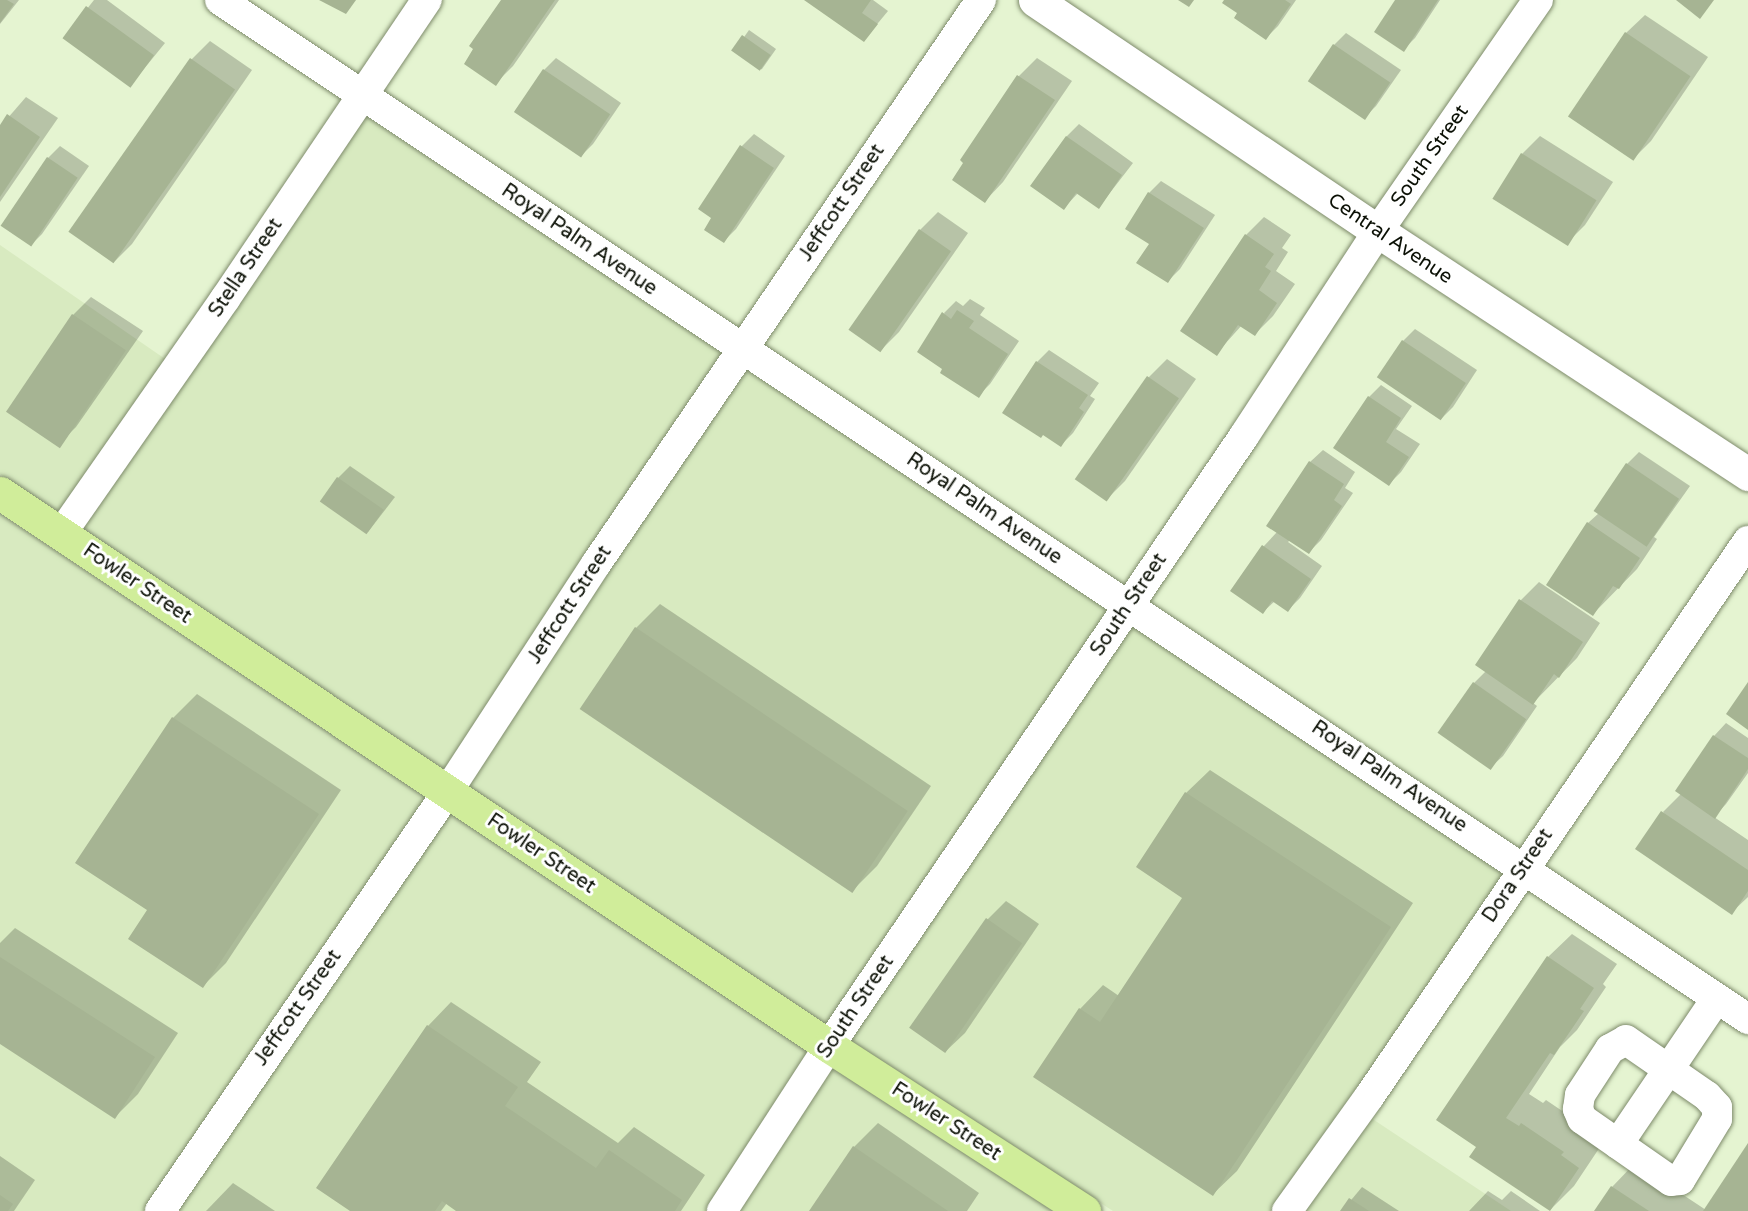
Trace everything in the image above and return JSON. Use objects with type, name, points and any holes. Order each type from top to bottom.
[{"type":"main road","name":"Fowler Street","points":[[0,494],[830,1046],[1084,1211]]},
{"type":"street","name":"Royal Palm Avenue","points":[[220,0],[1748,1018]]},
{"type":"street","name":"Stella Street","points":[[61,534],[427,0]]},
{"type":"street","name":"Jeffcott Street","points":[[160,1211],[447,791],[742,348],[981,0]]},
{"type":"street","name":"Central Avenue","points":[[1035,0],[1378,231],[1748,474]]},
{"type":"street","name":"South Street","points":[[722,1211],[830,1046],[1244,436],[1378,231],[1538,0]]},
{"type":"street","name":"Dora Street","points":[[1287,1211],[1369,1097],[1748,541]]},
{"type":"street","points":[[1618,1144],[1717,998]]},
{"type":"street","points":[[1626,1040],[1707,1096],[1717,1107],[1717,1119],[1680,1180],[1671,1181],[1618,1144],[1582,1119],[1578,1109],[1580,1095],[1610,1049],[1618,1042],[1626,1040]]},
{"type":"shaded area","points":[[349,105],[1514,880],[1356,1108],[1511,1211],[1113,1211],[838,1033],[0,474],[0,245],[171,363]]},
{"type":"shaded area","points":[[0,514],[821,1060],[1053,1211],[0,1211]]},
{"type":"building","points":[[0,0],[7,0],[14,4],[0,23]]},
{"type":"building","points":[[319,0],[356,0],[346,14]]},
{"type":"building","points":[[501,0],[555,0],[496,86],[464,64],[473,49],[469,46]]},
{"type":"building","points":[[804,0],[871,0],[862,13],[878,24],[864,42]]},
{"type":"building","points":[[1178,0],[1194,0],[1189,7]]},
{"type":"building","points":[[1224,0],[1285,0],[1291,4],[1266,40],[1234,18],[1237,13],[1222,3]]},
{"type":"building","points":[[1395,0],[1438,0],[1404,52],[1374,32]]},
{"type":"building","points":[[1676,0],[1714,0],[1700,19]]},
{"type":"building","points":[[86,6],[154,55],[130,88],[62,38]]},
{"type":"building","points":[[1625,32],[1690,76],[1633,161],[1568,117]]},
{"type":"building","points":[[742,35],[771,55],[760,71],[731,51]]},
{"type":"building","points":[[1333,44],[1390,83],[1365,120],[1308,81]]},
{"type":"building","points":[[190,58],[235,90],[113,263],[68,232]]},
{"type":"building","points":[[543,69],[610,114],[581,157],[514,112]]},
{"type":"building","points":[[1017,75],[1055,100],[985,203],[952,180],[963,163],[960,160]]},
{"type":"building","points":[[7,114],[40,137],[0,197],[0,125]]},
{"type":"building","points":[[1066,136],[1122,175],[1099,209],[1076,193],[1064,210],[1030,186]]},
{"type":"building","points":[[740,145],[774,168],[724,243],[704,230],[711,218],[698,209]]},
{"type":"building","points":[[1521,153],[1596,200],[1568,246],[1492,199]]},
{"type":"building","points":[[47,157],[78,178],[31,247],[1,226]]},
{"type":"building","points":[[1148,192],[1204,228],[1168,283],[1136,263],[1149,244],[1125,229]]},
{"type":"building","points":[[919,229],[951,251],[880,352],[848,330]]},
{"type":"building","points":[[1245,234],[1274,254],[1265,267],[1271,271],[1259,290],[1277,303],[1255,336],[1238,325],[1217,356],[1180,331]]},
{"type":"building","points":[[957,310],[974,321],[969,328],[1008,354],[979,398],[940,373],[942,369],[917,352],[942,312],[951,319]]},
{"type":"building","points":[[72,314],[126,350],[60,448],[6,412]]},
{"type":"building","points":[[1402,340],[1466,383],[1441,420],[1377,377]]},
{"type":"building","points":[[1036,361],[1088,395],[1079,408],[1084,412],[1061,447],[1043,435],[1041,438],[1002,413]]},
{"type":"building","points":[[1147,376],[1179,398],[1107,502],[1075,479]]},
{"type":"building","points":[[1368,396],[1401,418],[1386,442],[1409,457],[1389,486],[1333,448]]},
{"type":"building","points":[[1309,461],[1344,484],[1334,500],[1342,506],[1309,554],[1266,526]]},
{"type":"building","points":[[1626,463],[1679,499],[1647,547],[1594,511]]},
{"type":"building","points":[[337,477],[384,510],[366,534],[320,502]]},
{"type":"building","points":[[1587,522],[1640,558],[1619,589],[1613,586],[1593,616],[1546,585]]},
{"type":"building","points":[[1262,545],[1311,579],[1288,612],[1272,601],[1263,614],[1230,591]]},
{"type":"building","points":[[1519,599],[1583,642],[1559,678],[1554,674],[1533,705],[1475,665]]},
{"type":"building","points":[[635,627],[908,811],[852,893],[580,709]]},
{"type":"building","points":[[1473,682],[1526,719],[1491,770],[1437,733]]},
{"type":"building","points":[[1748,682],[1748,730],[1726,714]]},
{"type":"building","points":[[172,717],[319,814],[203,988],[128,939],[147,910],[75,863]]},
{"type":"building","points":[[1713,735],[1748,758],[1748,769],[1715,819],[1675,791]]},
{"type":"building","points":[[1185,792],[1391,927],[1213,1196],[1033,1077],[1079,1008],[1100,1022],[1182,898],[1136,867]]},
{"type":"building","points":[[1661,811],[1748,870],[1748,891],[1732,915],[1635,849]]},
{"type":"building","points":[[986,918],[1022,943],[945,1053],[909,1028]]},
{"type":"building","points":[[1547,956],[1594,988],[1580,1009],[1584,1011],[1554,1055],[1550,1053],[1506,1118],[1519,1126],[1521,1123],[1564,1152],[1561,1155],[1579,1168],[1550,1211],[1469,1157],[1476,1147],[1436,1120]]},
{"type":"building","points":[[0,957],[155,1057],[115,1119],[0,1044]]},
{"type":"building","points":[[427,1025],[518,1087],[505,1106],[596,1168],[609,1150],[682,1200],[675,1211],[456,1211],[442,1201],[435,1211],[350,1211],[316,1188]]},
{"type":"building","points":[[1748,1143],[1748,1211],[1703,1211]]},
{"type":"building","points":[[853,1146],[948,1211],[809,1211]]},
{"type":"building","points":[[1611,1186],[1649,1211],[1594,1211]]},
{"type":"building","points":[[0,1195],[13,1204],[8,1211],[0,1211]]},
{"type":"building","points":[[1349,1198],[1369,1211],[1340,1211]]}]
